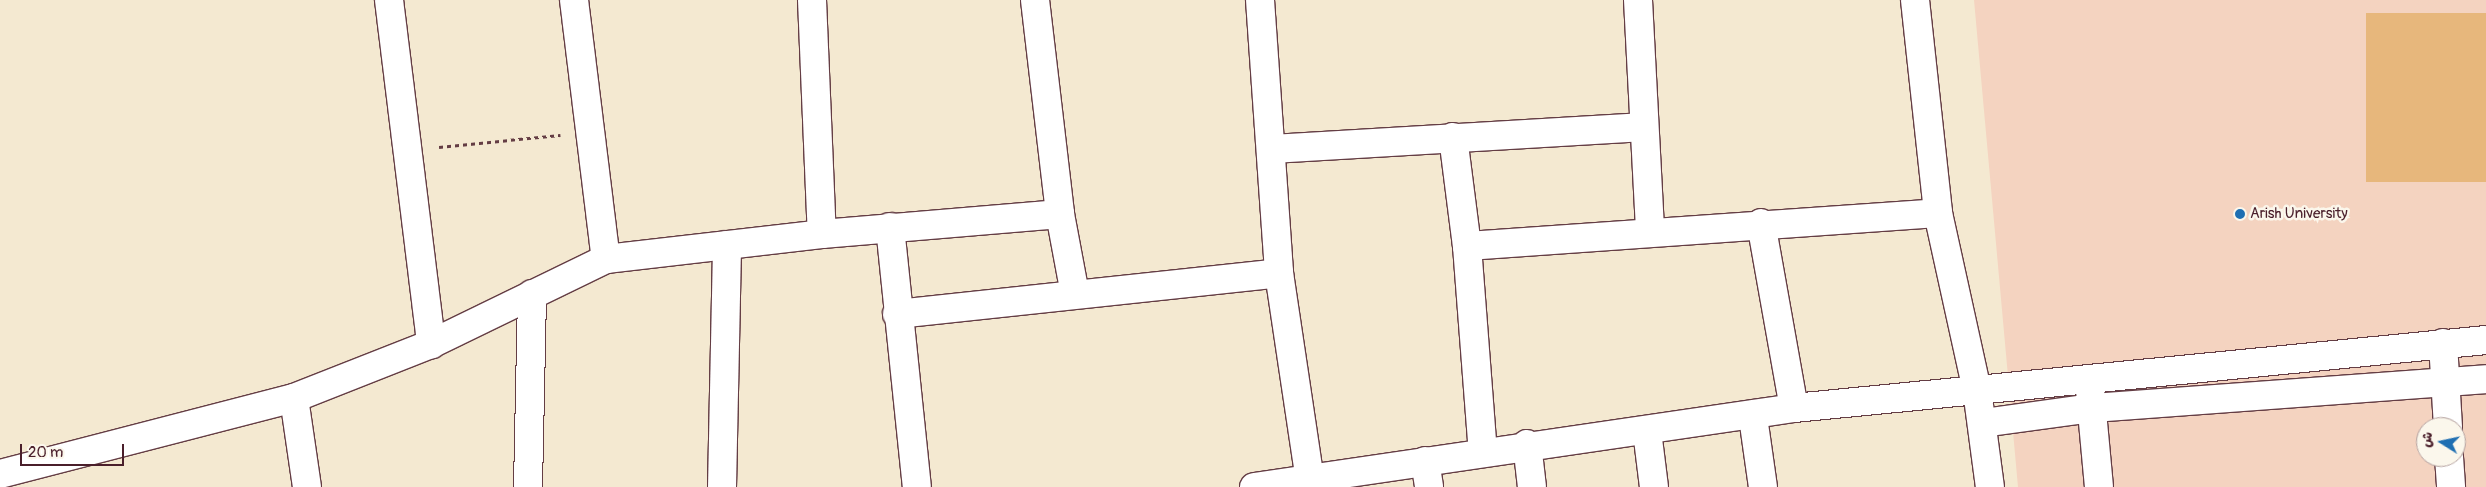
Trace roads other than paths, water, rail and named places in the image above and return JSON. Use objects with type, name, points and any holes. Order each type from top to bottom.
[{"type":"street","points":[[389,0],[432,344]]},
{"type":"street","points":[[574,0],[606,259]]},
{"type":"street","points":[[812,0],[822,234]]},
{"type":"street","points":[[1035,0],[1060,214],[1075,294]]},
{"type":"street","points":[[1260,0],[1273,149],[1278,274],[1311,483]]},
{"type":"street","points":[[1638,0],[1643,128],[1650,230]]},
{"type":"street","points":[[1915,0],[1938,213],[1977,390],[1983,423],[1990,487]]},
{"type":"street","points":[[1273,149],[1643,128]]},
{"type":"street","points":[[1453,138],[1467,246],[1483,452]]},
{"type":"street","points":[[1467,246],[1650,230],[1938,213]]},
{"type":"street","points":[[0,474],[294,398],[432,344],[606,259],[822,234],[1060,214]]},
{"type":"street","points":[[1761,223],[1794,408]]},
{"type":"street","points":[[890,228],[897,314],[917,487]]},
{"type":"street","points":[[722,487],[727,245]]},
{"type":"street","points":[[897,314],[1278,274]]},
{"type":"street","points":[[528,487],[532,294]]},
{"type":"street","points":[[1254,487],[1427,474],[1483,452],[1527,444],[1753,417],[1794,408],[2087,377],[2486,340]]},
{"type":"street","points":[[2443,343],[2448,417]]},
{"type":"street","points":[[2087,377],[2094,408],[2099,487]]},
{"type":"street","points":[[1983,423],[2094,408],[2486,379]]},
{"type":"street","points":[[294,398],[307,487]]},
{"type":"street","points":[[1753,417],[1763,487]]},
{"type":"street","points":[[1647,431],[1654,487]]},
{"type":"street","points":[[1527,444],[1532,487]]},
{"type":"street","points":[[2450,467],[2451,487]]},
{"type":"place","name":"Arish University","points":[[2240,214]]}]
